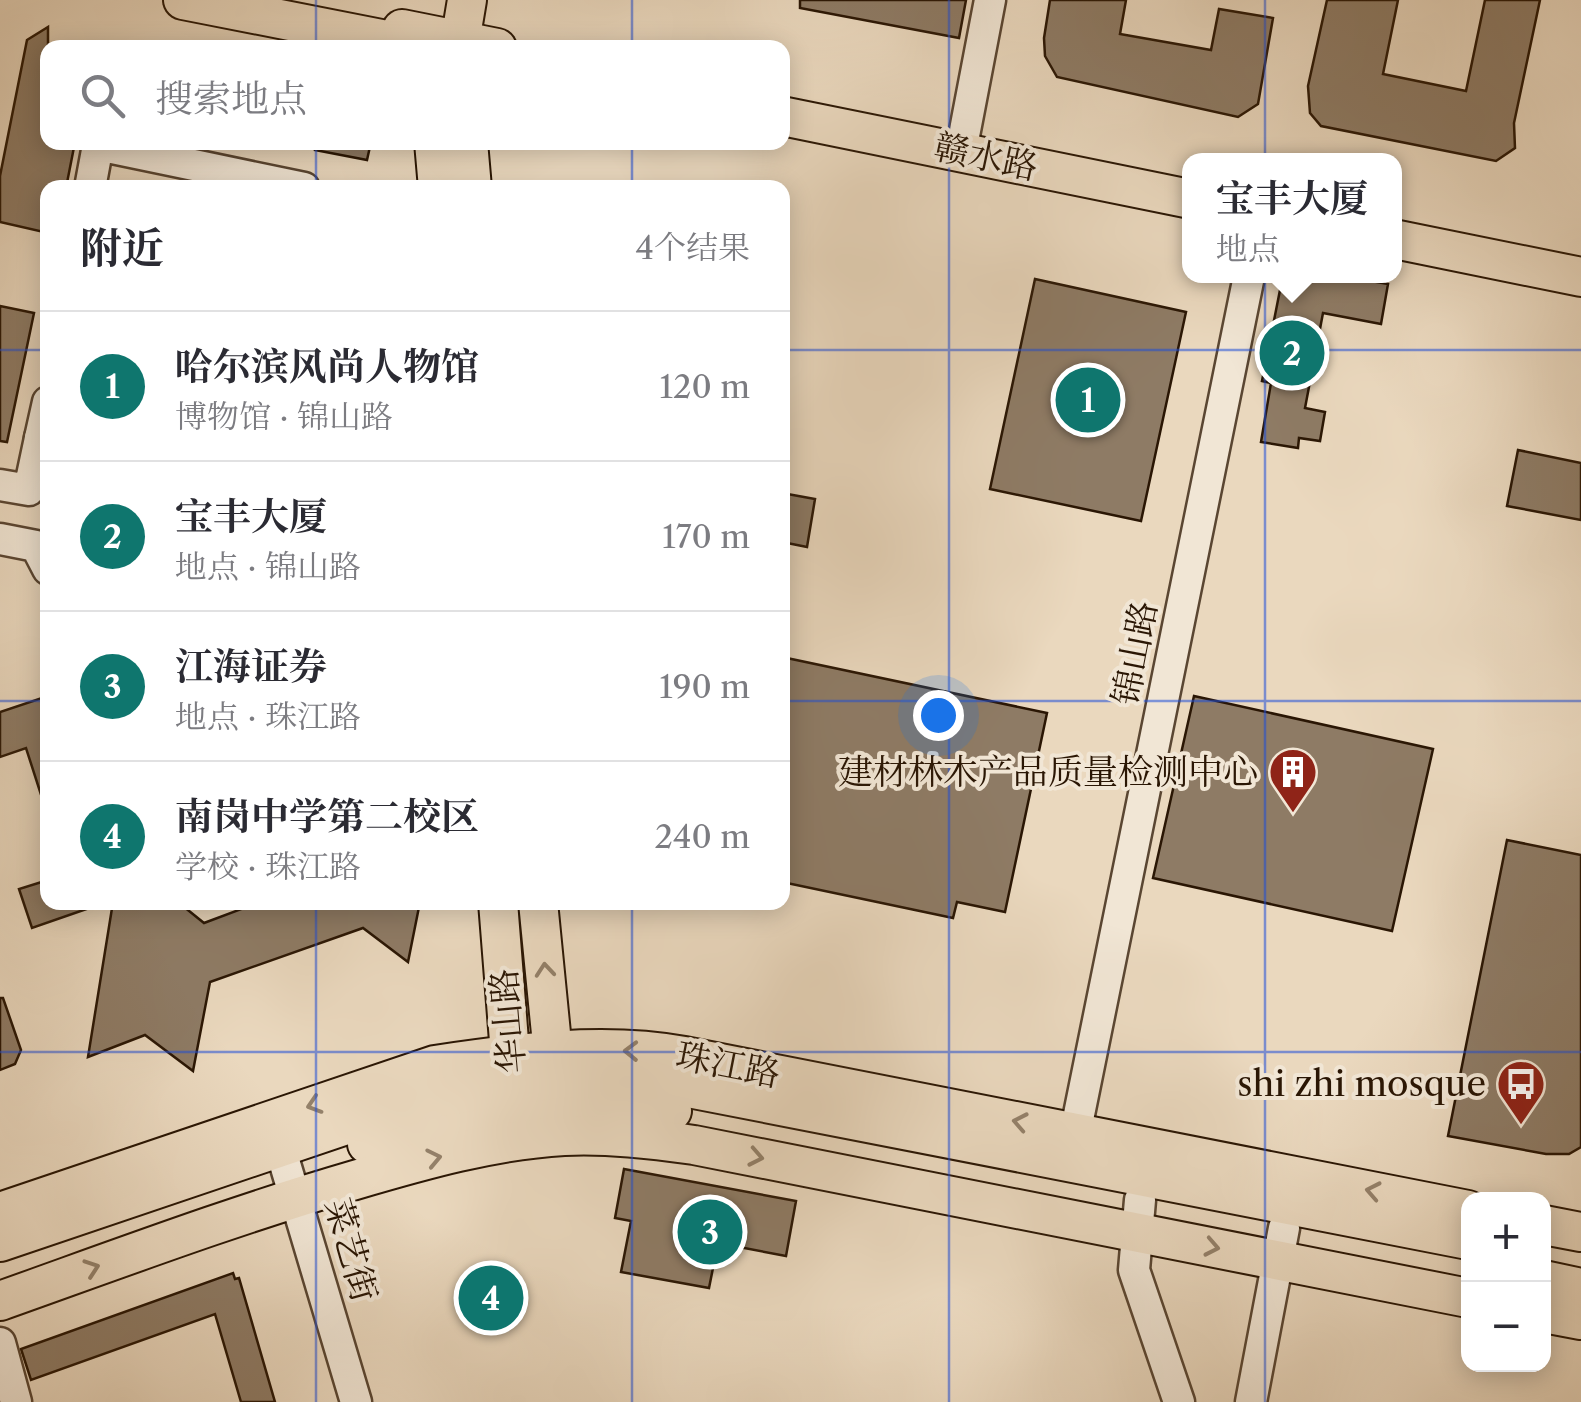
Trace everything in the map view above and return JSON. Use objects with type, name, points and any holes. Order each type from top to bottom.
[{"type":"main road","points":[[183,0],[435,37]]},
{"type":"main road","points":[[259,0],[435,37]]},
{"type":"main road","points":[[435,37],[467,0]]},
{"type":"main road","name":"赣水路","points":[[790,107],[1182,185]]},
{"type":"main road","name":"赣水路","points":[[790,118],[1182,197]]},
{"type":"main road","points":[[435,150],[437,180]]},
{"type":"main road","points":[[469,150],[471,180]]},
{"type":"main road","points":[[1402,229],[1581,264]]},
{"type":"main road","points":[[1402,241],[1581,278]]},
{"type":"main road","name":"华山路","points":[[499,910],[514,1097]]},
{"type":"main road","name":"华山路","points":[[539,910],[558,1093]]},
{"type":"main road","name":"珠江路","points":[[0,1268],[284,1158],[420,1100],[558,1093],[618,1078],[1461,1209]]},
{"type":"main road","name":"珠江路","points":[[0,1212],[284,1158],[420,1160],[514,1097],[558,1093],[619,1136],[1139,1216],[1281,1244],[1461,1264]]},
{"type":"main road","name":"珠江路","points":[[1073,1148],[1461,1238]]},
{"type":"main road","name":"珠江路","points":[[0,1242],[284,1158]]},
{"type":"main road","name":"珠江路","points":[[0,1300],[284,1158]]},
{"type":"main road","points":[[1551,1226],[1581,1232]]},
{"type":"main road","name":"珠江路","points":[[1281,1244],[1461,1296]]},
{"type":"main road","points":[[1551,1256],[1581,1262]]},
{"type":"main road","points":[[1551,1282],[1581,1288]]},
{"type":"main road","points":[[1551,1314],[1581,1320]]},
{"type":"street","points":[[962,142],[990,0]]},
{"type":"street","points":[[91,180],[97,150]]},
{"type":"street","points":[[122,150],[266,180]]},
{"type":"street","name":"锦山路","points":[[1073,1148],[1248,283]]},
{"type":"street","points":[[40,445],[14,487],[9,541],[36,546],[40,554]]},
{"type":"street","name":"菜艺街","points":[[284,1158],[356,1402]]},
{"type":"street","points":[[1139,1216],[1134,1270],[1179,1402]]},
{"type":"street","points":[[1251,1402],[1281,1244]]},
{"type":"street","points":[[0,1343],[16,1402]]},
{"type":"building","points":[[800,0],[966,0],[959,38],[800,8]]},
{"type":"building","points":[[1050,0],[1126,0],[1120,34],[1211,50],[1219,9],[1273,18],[1258,104],[1238,117],[1057,77],[1045,56]]},
{"type":"building","points":[[1327,0],[1398,0],[1383,74],[1466,91],[1485,0],[1540,0],[1514,123],[1515,148],[1496,161],[1321,126],[1310,113],[1308,86]]},
{"type":"building","points":[[48,27],[48,40],[40,40],[40,150],[73,150],[68,180],[40,180],[40,231],[0,222],[0,176],[27,40]]},
{"type":"building","points":[[315,150],[369,150],[367,160]]},
{"type":"building","points":[[1035,279],[1186,312],[1141,521],[990,489]]},
{"type":"building","points":[[1281,283],[1388,284],[1381,324],[1323,313],[1305,408],[1325,412],[1320,441],[1299,438],[1298,448],[1261,442],[1271,383],[1262,381]]},
{"type":"building","points":[[0,306],[34,313],[7,442],[0,441]]},
{"type":"building","points":[[1518,450],[1581,463],[1581,520],[1507,506]]},
{"type":"building","points":[[790,494],[815,499],[807,547],[790,544]]},
{"type":"building","points":[[790,659],[1047,713],[1005,912],[957,902],[953,918],[790,884]]},
{"type":"building","name":"建材林木产品质量检测中心","points":[[1194,696],[1433,749],[1392,931],[1153,878]]},
{"type":"building","points":[[40,699],[40,792],[26,748],[0,757],[0,712]]},
{"type":"building","points":[[1507,840],[1581,855],[1581,1147],[1569,1154],[1546,1154],[1448,1136]]},
{"type":"building","points":[[40,882],[40,910],[84,910],[32,928],[19,889]]},
{"type":"building","points":[[112,910],[188,910],[204,923],[239,910],[418,910],[408,962],[363,928],[210,982],[193,1071],[145,1035],[88,1057]]},
{"type":"building","points":[[0,998],[21,1050],[15,1064],[0,1070]]},
{"type":"building","points":[[624,1169],[796,1201],[786,1256],[718,1243],[709,1288],[621,1272],[631,1221],[615,1218]]},
{"type":"building","points":[[233,1273],[235,1279],[239,1278],[275,1402],[241,1402],[215,1314],[31,1380],[21,1349]]},
{"type":"place","name":"宝丰大厦","points":[[1292,353]]},
{"type":"place","name":"哈尔滨风尚人物馆","points":[[1088,400]]},
{"type":"place","name":"建材林木产品质量检测中心","points":[[1293,814]]},
{"type":"place","name":"shi zhi mosque","points":[[1521,1126]]},
{"type":"place","name":"江海证券","points":[[710,1232]]},
{"type":"place","name":"南岗中学第二校区","points":[[491,1298]]}]
